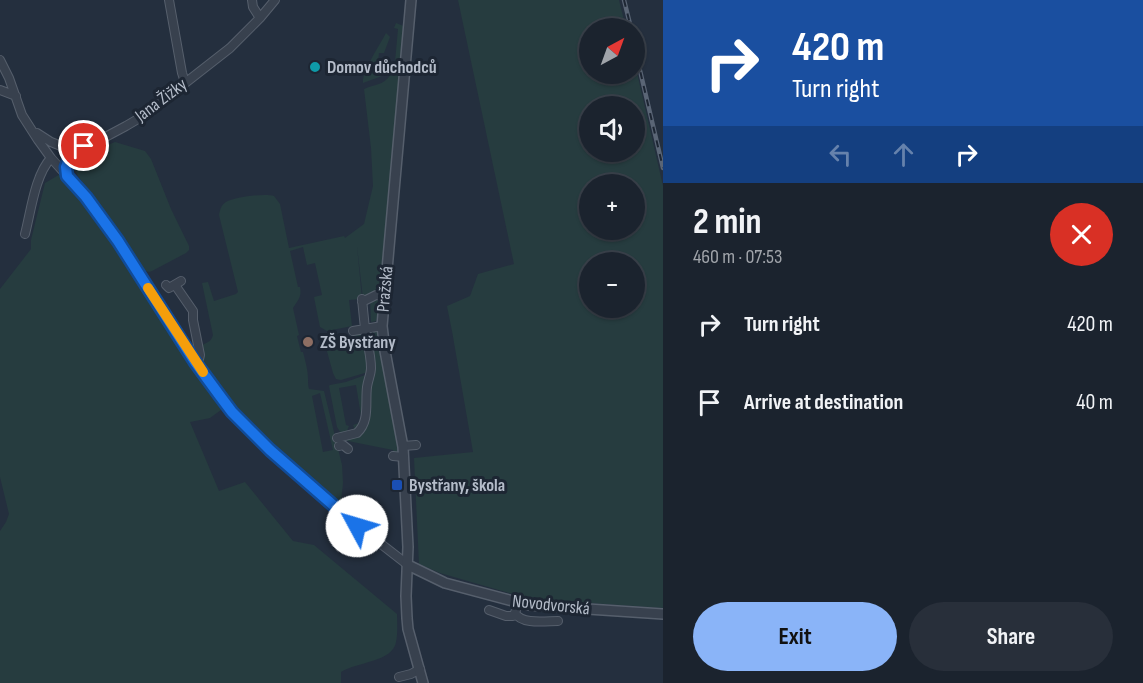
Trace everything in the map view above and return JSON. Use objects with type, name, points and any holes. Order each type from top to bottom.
[{"type":"street","points":[[169,0],[185,82]]},
{"type":"street","points":[[252,0],[253,7],[260,18]]},
{"type":"street","name":"Jana Žižky","points":[[73,148],[96,142],[143,116],[230,48],[275,0]]},
{"type":"street","name":"Pražská","points":[[411,0],[382,326],[404,457],[408,566],[407,618],[423,683]]},
{"type":"street","points":[[0,60],[22,115],[29,126],[51,158],[86,197],[118,241],[195,362],[232,412],[270,450],[340,512],[408,566]]},
{"type":"street","points":[[0,90],[15,96]]},
{"type":"street","points":[[29,126],[41,137],[61,146],[73,148],[66,167],[67,176]]},
{"type":"street","points":[[25,234],[38,182],[45,164],[51,158]]},
{"type":"street","points":[[174,284],[193,311],[200,355],[195,362]]},
{"type":"street","points":[[341,440],[357,433],[362,429],[364,423],[371,366],[362,300],[376,295],[384,296]]},
{"type":"street","points":[[353,331],[382,326]]},
{"type":"street","points":[[341,440],[351,430],[352,425]]},
{"type":"street","points":[[341,440],[348,449]]},
{"type":"street","points":[[403,446],[416,445]]},
{"type":"street","points":[[393,456],[404,457]]},
{"type":"street","name":"Novodvorská","points":[[408,566],[445,583],[528,605],[663,614]]},
{"type":"street","points":[[516,602],[515,613],[519,618],[558,621]]},
{"type":"street","points":[[489,610],[510,616],[515,613]]},
{"type":"street","points":[[399,677],[420,669]]},
{"type":"green space","points":[[458,0],[619,0],[624,18],[579,18],[579,84],[640,84],[642,96],[579,96],[579,162],[645,162],[645,108],[663,186],[663,608],[523,597],[440,573],[419,564],[414,458],[473,452],[447,306],[470,296],[478,274],[514,264]]},
{"type":"green space","points":[[396,23],[406,27],[380,316],[377,316],[376,321],[371,322],[370,298],[363,298],[357,246],[362,299],[349,300],[352,326],[327,331],[320,327],[314,297],[322,295],[315,263],[307,265],[303,247],[290,251],[298,287],[300,287],[299,298],[293,308],[299,335],[297,336],[307,369],[309,389],[324,391],[342,465],[340,512],[270,449],[195,362],[202,345],[213,335],[202,283],[208,282],[214,301],[238,292],[219,215],[220,209],[230,200],[257,195],[274,196],[280,204],[289,248],[344,236],[345,238],[364,224],[373,186],[364,89],[383,82],[391,73],[394,73],[398,29],[394,28]],"holes":[[[320,393],[333,450],[323,452],[312,396]]]},
{"type":"green space","points":[[386,33],[390,37],[384,53],[379,53],[377,71],[382,76],[363,83],[368,65]]},
{"type":"green space","points":[[115,142],[145,151],[151,159],[189,246],[186,253],[149,272],[143,270],[74,167],[77,159],[84,154]]},
{"type":"green space","points":[[62,173],[115,241],[225,407],[210,418],[190,422],[219,491],[245,482],[293,541],[314,545],[397,614],[397,635],[393,649],[381,658],[341,672],[341,683],[0,683],[0,531],[9,514],[0,477],[0,289],[31,249],[31,240],[45,183]]},
{"type":"green space","points":[[375,331],[379,333],[396,424],[399,451],[397,453],[393,450],[343,440],[366,424],[369,335]]},
{"type":"green space","points":[[361,332],[365,336],[368,372],[341,380],[336,379],[325,344],[337,344],[349,340],[355,333]]},
{"type":"green space","points":[[368,374],[366,407],[362,423],[353,432],[353,425],[362,422],[356,385],[339,388],[346,425],[349,426],[346,433],[341,433],[337,427],[329,386]]},
{"type":"railway","points":[[624,0],[628,18]]},
{"type":"railway","points":[[643,84],[663,168]]},
{"type":"slow traffic","points":[[148,288],[203,372]]},
{"type":"place","name":"Domov důchodců","points":[[315,67]]},
{"type":"place","name":"ZŠ Bystřany","points":[[308,342]]},
{"type":"place","name":"Bystřany, škola","points":[[397,485]]},
{"type":"route","points":[[84,146],[73,148],[70,153],[66,167],[67,176],[86,197],[118,241],[207,379],[232,412],[270,450],[357,526]]}]
